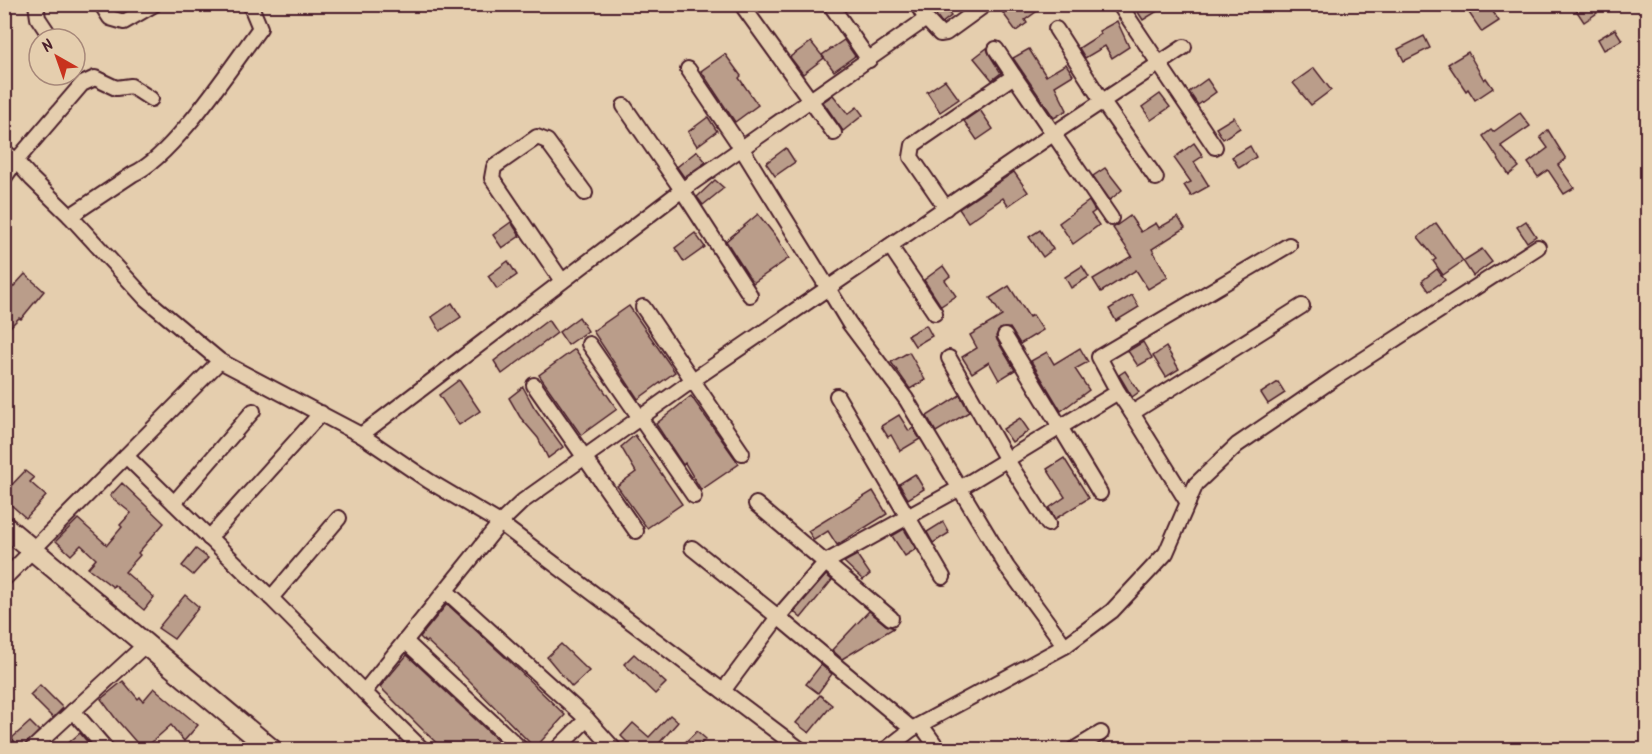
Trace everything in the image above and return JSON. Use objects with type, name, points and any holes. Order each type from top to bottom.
[{"type":"main road","points":[[4,526],[272,750]]},
{"type":"street","points":[[36,4],[38,18],[44,27]]},
{"type":"street","points":[[101,4],[110,18],[124,22],[155,4]]},
{"type":"street","points":[[70,216],[125,179],[145,169],[180,134],[260,28],[250,4]]},
{"type":"street","points":[[830,4],[869,60]]},
{"type":"street","points":[[917,4],[926,19],[940,34],[946,33],[986,4]]},
{"type":"street","points":[[1119,4],[1215,147]]},
{"type":"street","points":[[744,8],[834,133]]},
{"type":"street","points":[[361,435],[682,190],[926,19]]},
{"type":"street","points":[[1056,30],[1156,178]]},
{"type":"street","points":[[364,692],[500,524],[523,501],[693,380],[1184,47]]},
{"type":"street","points":[[996,49],[1111,218]]},
{"type":"street","points":[[688,69],[742,149],[849,323],[906,399],[1007,567],[1065,646]]},
{"type":"street","points":[[946,208],[911,157],[913,145],[1014,75]]},
{"type":"street","points":[[87,78],[95,78],[116,88],[130,86],[151,99]]},
{"type":"street","points":[[4,178],[72,87]]},
{"type":"street","points":[[624,106],[750,295]]},
{"type":"street","points":[[562,281],[492,178],[494,167],[537,137],[547,141],[585,193]]},
{"type":"street","points":[[4,151],[70,216],[146,298],[220,361],[361,435],[429,482],[500,524],[801,750]]},
{"type":"street","points":[[1188,503],[1118,392],[1099,357],[1289,245]]},
{"type":"street","points":[[890,246],[935,313]]},
{"type":"street","points":[[885,750],[917,727],[1065,646],[1112,611],[1166,553],[1196,484],[1237,445],[1374,352],[1538,247]]},
{"type":"street","points":[[1132,413],[1302,306]]},
{"type":"street","points":[[642,307],[742,453]]},
{"type":"street","points":[[1005,336],[1100,493]]},
{"type":"street","points":[[590,344],[694,495]]},
{"type":"street","points":[[949,358],[1007,460],[1048,524]]},
{"type":"street","points":[[4,579],[220,361]]},
{"type":"street","points":[[534,385],[636,531]]},
{"type":"street","points":[[723,691],[778,617],[826,562],[960,488],[1118,392]]},
{"type":"street","points":[[837,396],[943,577]]},
{"type":"street","points":[[174,503],[254,411]]},
{"type":"street","points":[[209,538],[321,413]]},
{"type":"street","points":[[126,456],[423,750]]},
{"type":"street","points":[[756,504],[891,618]]},
{"type":"street","points":[[271,598],[339,518]]},
{"type":"street","points":[[692,548],[917,727],[939,750]]},
{"type":"street","points":[[446,591],[586,719],[615,750]]},
{"type":"street","points":[[405,641],[522,750]]},
{"type":"street","points":[[31,750],[146,644]]},
{"type":"street","points":[[73,711],[107,750]]},
{"type":"street","points":[[556,750],[586,719]]},
{"type":"street","points":[[1073,750],[1101,733]]},
{"type":"street","points":[[4,742],[10,750]]},
{"type":"building","points":[[928,4],[943,4],[951,16],[942,23]]},
{"type":"building","points":[[1006,4],[1047,4],[1025,20],[1027,23],[1016,31],[1000,9]]},
{"type":"building","points":[[1144,4],[1169,4],[1143,20],[1136,9]]},
{"type":"building","points":[[1463,4],[1488,4],[1499,21],[1482,32]]},
{"type":"building","points":[[1572,4],[1591,4],[1597,13],[1584,22]]},
{"type":"building","points":[[1117,21],[1129,47],[1112,58],[1105,46],[1085,58],[1079,48],[1101,34],[1099,31]]},
{"type":"building","points":[[1615,29],[1622,40],[1604,50],[1598,39]]},
{"type":"building","points":[[1424,36],[1430,48],[1404,61],[1398,49]]},
{"type":"building","points":[[844,40],[855,56],[834,71],[822,55]]},
{"type":"building","points":[[811,42],[824,58],[803,74],[790,57]]},
{"type":"building","points":[[987,48],[1001,73],[992,80],[974,58]]},
{"type":"building","points":[[1029,49],[1046,76],[1066,64],[1073,75],[1055,86],[1067,110],[1054,118],[1013,58]]},
{"type":"building","points":[[1468,52],[1484,80],[1486,78],[1493,88],[1475,100],[1468,89],[1466,91],[1448,64]]},
{"type":"building","points":[[725,54],[758,105],[735,122],[701,71]]},
{"type":"building","points":[[1314,68],[1331,90],[1311,105],[1293,83]]},
{"type":"building","points":[[1207,79],[1216,92],[1198,105],[1189,92]]},
{"type":"building","points":[[945,80],[959,99],[940,112],[927,92]]},
{"type":"building","points":[[1160,94],[1170,107],[1151,120],[1142,107]]},
{"type":"building","points":[[833,95],[848,114],[857,107],[863,115],[843,131],[823,102]]},
{"type":"building","points":[[980,110],[993,129],[977,140],[964,121]]},
{"type":"building","points":[[1520,113],[1530,126],[1501,146],[1519,167],[1509,175],[1483,136],[1491,130],[1493,132]]},
{"type":"building","points":[[708,117],[717,131],[697,146],[688,132]]},
{"type":"building","points":[[1234,117],[1240,128],[1223,139],[1216,128]]},
{"type":"building","points":[[1548,130],[1566,159],[1558,165],[1574,188],[1564,194],[1548,170],[1538,177],[1528,163],[1548,148],[1540,137]]},
{"type":"building","points":[[1194,143],[1203,156],[1194,162],[1209,186],[1191,196],[1184,185],[1191,182],[1174,158]]},
{"type":"building","points":[[1250,146],[1256,157],[1239,168],[1232,157]]},
{"type":"building","points":[[786,148],[795,162],[775,176],[766,163]]},
{"type":"building","points":[[697,151],[706,162],[684,177],[677,167]]},
{"type":"building","points":[[1105,168],[1122,190],[1110,200],[1093,176]]},
{"type":"building","points":[[1014,172],[1028,192],[1008,206],[1003,198],[968,222],[959,209]]},
{"type":"building","points":[[715,180],[724,188],[703,205],[697,197]]},
{"type":"building","points":[[1089,201],[1095,211],[1091,214],[1099,225],[1073,244],[1059,223]]},
{"type":"building","points":[[758,214],[789,258],[753,283],[726,241]]},
{"type":"building","points":[[1130,216],[1141,232],[1156,223],[1159,228],[1178,217],[1185,228],[1152,249],[1168,277],[1148,289],[1136,270],[1101,292],[1093,279],[1132,256],[1113,228]]},
{"type":"building","points":[[1526,221],[1536,236],[1527,242],[1517,227]]},
{"type":"building","points":[[511,222],[520,236],[502,248],[493,235]]},
{"type":"building","points":[[1436,223],[1463,261],[1443,275],[1433,261],[1436,259],[1418,237]]},
{"type":"building","points":[[1040,230],[1053,249],[1043,257],[1029,237]]},
{"type":"building","points":[[695,233],[705,247],[684,262],[675,248]]},
{"type":"building","points":[[1482,249],[1492,262],[1473,276],[1463,261]]},
{"type":"building","points":[[508,261],[517,275],[497,289],[488,276]]},
{"type":"building","points":[[943,266],[950,276],[945,280],[956,296],[941,306],[924,280]]},
{"type":"building","points":[[1082,266],[1089,277],[1071,288],[1065,277]]},
{"type":"building","points":[[1437,269],[1445,280],[1429,291],[1422,281]]},
{"type":"building","points":[[25,274],[44,291],[21,319],[19,318],[4,333],[4,297]]},
{"type":"building","points":[[1009,286],[1029,317],[1033,315],[1043,330],[1020,344],[1010,328],[1000,329],[996,336],[997,340],[1015,370],[999,380],[989,362],[972,373],[962,357],[977,348],[970,335],[1002,316],[990,298]]},
{"type":"building","points":[[1132,295],[1139,307],[1116,321],[1109,309]]},
{"type":"building","points":[[452,303],[461,317],[440,331],[432,317]]},
{"type":"building","points":[[629,306],[675,372],[638,399],[593,331]]},
{"type":"building","points":[[579,317],[588,331],[568,345],[559,332]]},
{"type":"building","points":[[548,320],[557,333],[502,374],[494,361]]},
{"type":"building","points":[[926,325],[932,336],[915,346],[908,335]]},
{"type":"building","points":[[1143,342],[1152,358],[1138,366],[1128,351]]},
{"type":"building","points":[[1166,347],[1179,369],[1166,377],[1153,356]]},
{"type":"building","points":[[1080,348],[1088,362],[1075,369],[1089,390],[1061,411],[1031,361],[1047,352],[1054,364]]},
{"type":"building","points":[[575,349],[617,409],[581,435],[539,375]]},
{"type":"building","points":[[909,352],[925,380],[910,389],[891,362]]},
{"type":"building","points":[[1125,371],[1139,392],[1132,397],[1119,375]]},
{"type":"building","points":[[459,380],[480,411],[459,425],[439,395]]},
{"type":"building","points":[[1278,382],[1285,393],[1268,404],[1261,393]]},
{"type":"building","points":[[523,387],[534,407],[563,447],[548,458],[538,438],[520,417],[509,398]]},
{"type":"building","points":[[960,395],[969,412],[936,432],[927,416]]},
{"type":"building","points":[[691,396],[739,464],[701,490],[685,463],[683,465],[656,424]]},
{"type":"building","points":[[899,415],[909,431],[913,428],[920,439],[900,451],[891,435],[888,437],[881,426]]},
{"type":"building","points":[[1020,418],[1029,431],[1012,442],[1003,429]]},
{"type":"building","points":[[635,435],[682,504],[647,528],[617,486],[636,472],[621,447]]},
{"type":"building","points":[[1064,458],[1089,498],[1055,519],[1049,508],[1065,497],[1047,469]]},
{"type":"building","points":[[25,471],[34,478],[30,482],[46,496],[26,518],[10,504],[4,510],[4,493]]},
{"type":"building","points":[[915,474],[924,489],[908,499],[899,484]]},
{"type":"building","points":[[122,483],[164,523],[125,572],[154,597],[144,610],[114,585],[113,587],[88,568],[96,559],[81,545],[71,555],[56,541],[78,519],[107,545],[131,513],[110,496]]},
{"type":"building","points":[[873,491],[887,514],[837,545],[828,531],[814,540],[808,531]]},
{"type":"building","points":[[943,522],[949,533],[933,543],[927,532]]},
{"type":"building","points":[[904,529],[916,549],[905,556],[892,536]]},
{"type":"building","points":[[196,549],[208,558],[193,575],[182,566]]},
{"type":"building","points":[[857,555],[870,574],[863,580],[844,562]]},
{"type":"building","points":[[826,575],[832,580],[801,618],[794,612]]},
{"type":"building","points":[[185,595],[199,607],[174,639],[158,628]]},
{"type":"building","points":[[447,604],[565,715],[535,748],[456,668],[420,637]]},
{"type":"building","points":[[869,611],[886,625],[894,628],[842,659],[832,650]]},
{"type":"building","points":[[561,644],[589,671],[572,687],[547,657]]},
{"type":"building","points":[[634,654],[666,683],[655,694],[624,664]]},
{"type":"building","points":[[407,655],[508,750],[444,750],[380,687]]},
{"type":"building","points":[[821,665],[832,674],[818,693],[806,684]]},
{"type":"building","points":[[123,681],[138,699],[140,697],[143,701],[154,688],[198,725],[184,741],[171,725],[143,750],[101,699]]},
{"type":"building","points":[[40,685],[63,708],[53,718],[30,695]]},
{"type":"building","points":[[820,695],[832,705],[809,733],[796,723]]},
{"type":"building","points":[[670,715],[678,722],[653,750],[635,750],[621,736],[633,723],[649,737]]},
{"type":"building","points":[[30,722],[39,731],[21,750],[12,738]]},
{"type":"building","points":[[697,731],[706,739],[694,750],[677,750]]},
{"type":"building","points":[[80,733],[89,744],[82,750],[60,750]]}]
